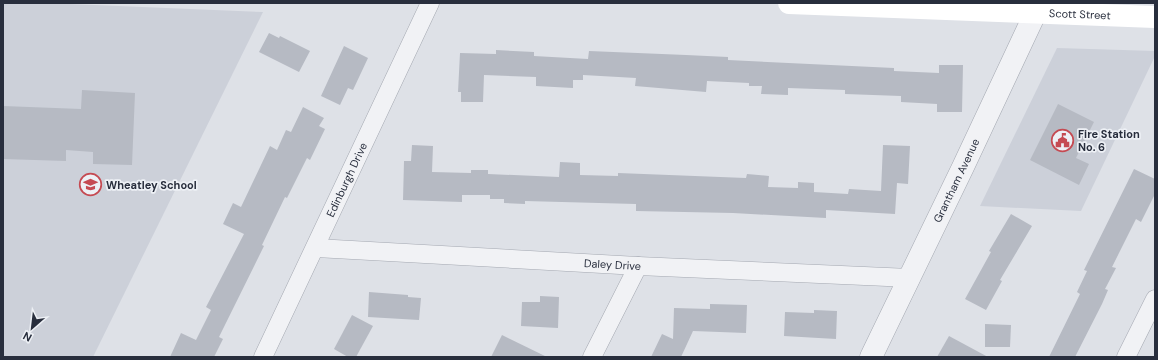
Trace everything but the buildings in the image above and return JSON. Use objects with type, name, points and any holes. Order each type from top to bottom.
[{"type":"main road","name":"Scott Street","points":[[789,3],[1037,8],[1155,18]]},
{"type":"street","name":"Edinburgh Drive","points":[[263,357],[316,248],[430,3]]},
{"type":"street","name":"Grantham Avenue","points":[[871,357],[963,167],[1037,8]]},
{"type":"street","name":"Daley Drive","points":[[316,248],[638,266],[910,278]]},
{"type":"street","points":[[592,357],[638,266]]},
{"type":"street","points":[[1126,357],[1155,300]]},
{"type":"shaded area","name":"Wheatley School","points":[[3,3],[46,3],[263,12],[93,357],[3,357]]},
{"type":"shaded area","points":[[1057,48],[1155,51],[1155,56],[1081,211],[980,206]]},
{"type":"place","name":"Fire Station No. 6","points":[[1062,140]]},
{"type":"place","name":"Wheatley School","points":[[90,185]]}]
